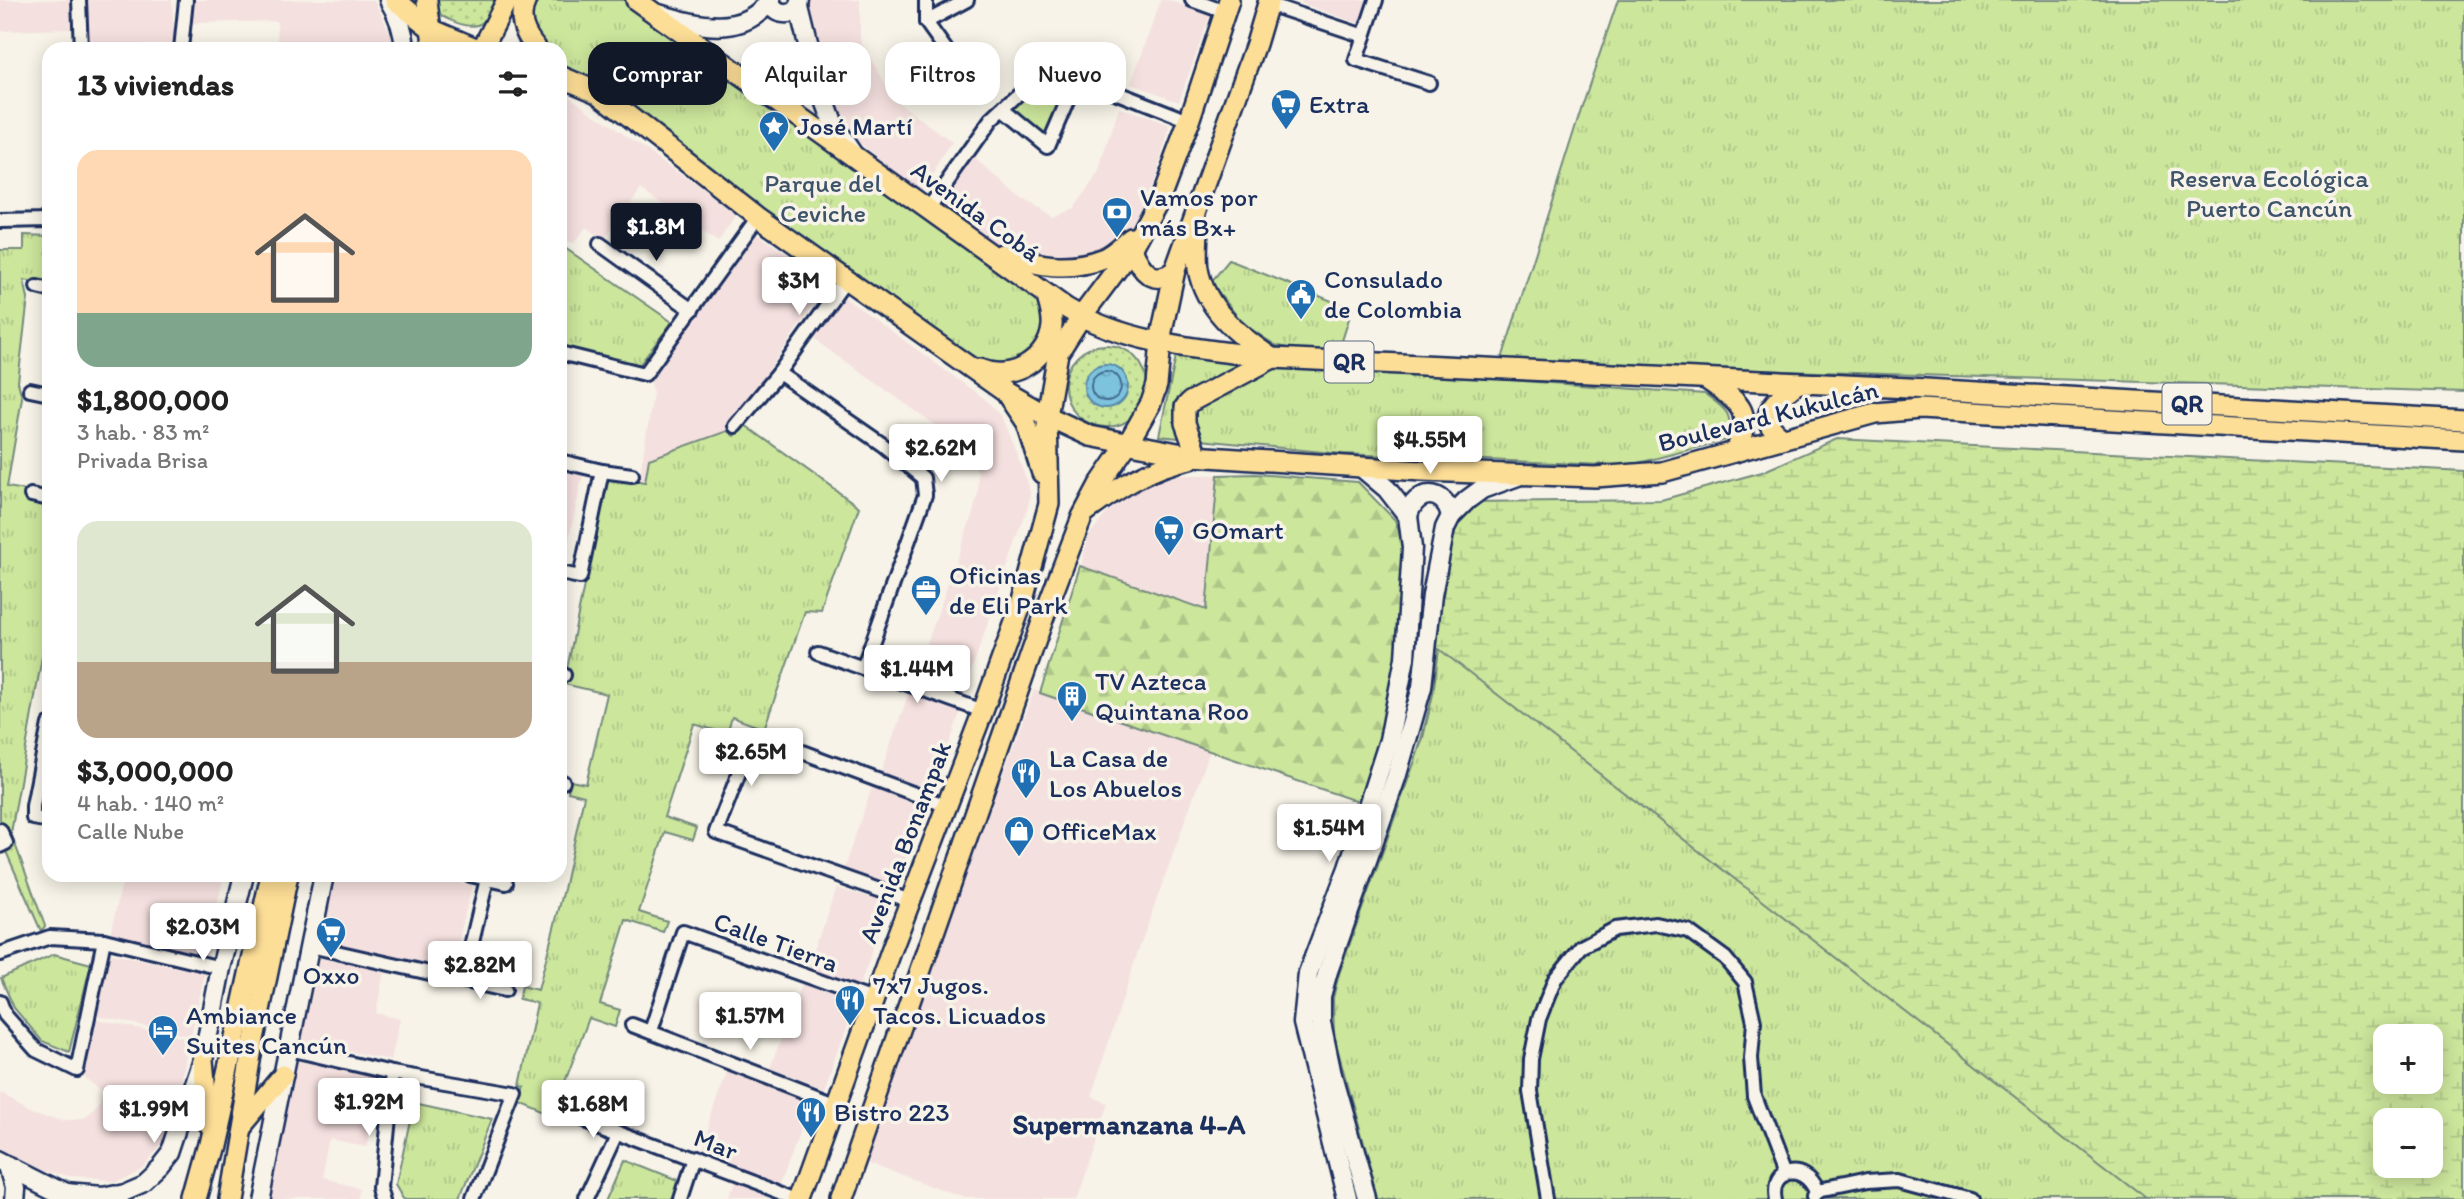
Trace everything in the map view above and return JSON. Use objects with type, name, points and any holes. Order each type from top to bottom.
[{"type":"main road","points":[[395,0],[433,39]]},
{"type":"main road","points":[[427,0],[433,39]]},
{"type":"main road","points":[[484,42],[507,0]]},
{"type":"main road","points":[[526,0],[522,9],[522,22],[531,42]]},
{"type":"main road","name":"Avenida Bonampak","points":[[841,1199],[1047,608],[1082,517],[1098,485],[1128,443],[1152,402],[1175,270],[1199,209],[1268,2]]},
{"type":"main road","name":"Avenida Cobá","points":[[644,6],[1081,317],[1108,328],[1161,342]]},
{"type":"main road","name":"Avenida Bonampak","points":[[800,1199],[1023,600],[1049,504],[1047,416],[1058,353],[1081,317],[1132,249],[1161,195],[1227,6]]},
{"type":"main road","points":[[567,78],[598,92],[758,216],[1005,392],[1078,432],[1101,439],[1143,418]]},
{"type":"main road","points":[[1082,517],[1130,481],[1176,462],[1199,456],[1185,423],[1185,407],[1273,358],[1228,323],[1203,286],[1197,259],[1199,209]]},
{"type":"main road","points":[[982,247],[1029,263],[1068,267],[1106,257],[1145,227]]},
{"type":"main road","points":[[1132,249],[1138,263],[1151,275],[1164,277],[1175,270]]},
{"type":"main road","points":[[956,358],[984,371],[1000,374],[1014,372],[1033,362],[1046,346],[1051,332],[1052,314],[1046,294]]},
{"type":"main road","points":[[1066,340],[1097,328],[1108,328]]},
{"type":"main road","points":[[1131,335],[1142,345],[1158,374]]},
{"type":"main road","name":"Boulevard Kukulcán","points":[[1161,342],[1273,358],[1798,383],[2464,420]]},
{"type":"main road","points":[[1706,379],[1737,404],[1744,414],[1746,428],[1735,452]]},
{"type":"main road","points":[[1783,438],[1775,433],[1769,414],[1772,405],[1798,383]]},
{"type":"main road","points":[[1052,386],[1063,412],[1078,432]]},
{"type":"main road","points":[[1005,392],[1026,424],[1039,460],[1049,504]]},
{"type":"main road","name":"Boulevard Kukulcán","points":[[1101,439],[1199,456],[1362,467],[1595,477],[1662,472],[1875,413],[1920,409],[2464,440]]},
{"type":"main road","points":[[1023,600],[1032,612],[1047,608]]},
{"type":"main road","points":[[1000,666],[1006,660],[1017,660],[1024,667],[1025,674]]},
{"type":"main road","points":[[197,1199],[269,882]]},
{"type":"main road","points":[[227,1199],[252,1049],[287,882]]},
{"type":"main road","points":[[203,1060],[211,1146]]},
{"type":"main road","points":[[239,1126],[283,1075]]},
{"type":"street","points":[[79,0],[81,42]]},
{"type":"street","points":[[182,42],[186,0]]},
{"type":"street","points":[[389,0],[397,12],[405,42]]},
{"type":"street","points":[[926,0],[926,22],[940,42]]},
{"type":"street","points":[[926,22],[967,0]]},
{"type":"street","points":[[1192,0],[1227,6]]},
{"type":"street","points":[[1376,0],[1356,60],[1429,83]]},
{"type":"street","points":[[644,6],[696,25],[719,27],[736,25],[755,16],[771,1],[773,8],[781,13],[791,13],[799,4]]},
{"type":"street","points":[[1268,2],[1364,36]]},
{"type":"street","points":[[799,4],[821,92],[833,125],[852,153]]},
{"type":"street","points":[[1126,96],[1189,121]]},
{"type":"street","points":[[928,209],[991,120],[1014,99]]},
{"type":"street","points":[[1003,109],[1048,145],[1065,105]]},
{"type":"street","points":[[567,355],[645,374],[758,216]]},
{"type":"street","points":[[0,220],[42,220]]},
{"type":"street","points":[[600,244],[692,310]]},
{"type":"street","points":[[735,426],[779,373],[846,279]]},
{"type":"street","points":[[779,373],[883,445],[923,478],[925,495],[863,668]]},
{"type":"street","points":[[30,390],[42,393]]},
{"type":"street","points":[[567,463],[632,475]]},
{"type":"street","points":[[1362,467],[1387,489],[1408,516]]},
{"type":"street","points":[[567,574],[580,577],[602,471]]},
{"type":"street","points":[[1367,1199],[1332,1075],[1321,1022],[1321,996],[1396,778],[1422,687],[1434,584],[1445,528],[1451,516],[1482,489],[1521,475]]},
{"type":"street","points":[[31,495],[42,497]]},
{"type":"street","points":[[1347,1199],[1303,1023],[1308,973],[1348,868],[1389,740],[1405,658],[1412,548],[1408,516],[1410,506],[1416,499],[1434,495],[1443,499],[1451,516]]},
{"type":"street","points":[[818,652],[983,711]]},
{"type":"street","points":[[910,901],[716,832],[749,746],[754,734],[947,806]]},
{"type":"street","points":[[42,760],[33,818],[42,820]]},
{"type":"street","points":[[0,830],[6,843],[0,846]]},
{"type":"street","points":[[3,1168],[72,1196],[98,1197],[123,1192],[144,1183],[161,1167],[172,1153],[179,1137],[203,1060],[221,968],[242,882]]},
{"type":"street","points":[[258,1199],[323,882]]},
{"type":"street","points":[[463,980],[486,882]]},
{"type":"street","points":[[1548,1199],[1530,1091],[1531,1059],[1539,1019],[1555,979],[1581,947],[1615,929],[1656,924],[1688,931],[1725,958],[1744,980],[1754,1022],[1751,1058],[1754,1096],[1784,1175]]},
{"type":"street","name":"Calle Tierra","points":[[651,1031],[682,932],[873,1000]]},
{"type":"street","points":[[0,954],[50,937],[104,940],[221,968]]},
{"type":"street","points":[[0,1002],[5,1015],[36,1050],[77,1070],[104,940]]},
{"type":"street","points":[[310,946],[505,990]]},
{"type":"street","points":[[632,1025],[837,1104]]},
{"type":"street","points":[[289,1049],[393,1073],[515,1094],[474,1199]]},
{"type":"street","points":[[385,1199],[381,1187],[393,1073]]},
{"type":"street","name":"Mar","points":[[580,1117],[800,1199]]},
{"type":"street","points":[[587,1199],[618,1132]]},
{"type":"street","points":[[680,1199],[693,1159]]},
{"type":"street","points":[[3,1168],[15,1196]]},
{"type":"street","points":[[1776,1199],[1776,1182],[1784,1175],[1794,1172],[1805,1174],[1813,1182],[1815,1195],[1865,1182],[1900,1180],[1970,1199]]},
{"type":"shaded area","points":[[0,0],[70,0],[71,29],[0,31]]},
{"type":"shaded area","points":[[84,0],[172,0],[174,42],[85,42]]},
{"type":"shaded area","points":[[189,0],[374,0],[392,42],[278,42],[277,21],[190,23]]},
{"type":"shaded area","points":[[804,0],[860,0],[861,42],[815,42]]},
{"type":"shaded area","points":[[1161,0],[1210,15],[1179,101],[1131,84]]},
{"type":"shaded area","points":[[1302,0],[1372,0],[1363,25],[1301,3]]},
{"type":"shaded area","points":[[871,59],[885,83],[885,105],[902,105],[952,143],[922,193],[837,125],[832,105],[871,105]]},
{"type":"shaded area","points":[[567,95],[737,214],[718,242],[641,188],[604,240],[586,227],[574,243],[567,242]]},
{"type":"shaded area","points":[[1119,108],[1171,126],[1153,180],[1134,224],[1098,256],[1049,264],[1002,249],[937,204],[972,156],[1022,200],[1051,216],[1073,208],[1099,173]]},
{"type":"shaded area","points":[[748,228],[829,282],[727,431],[649,459],[645,482],[639,481],[653,394],[650,373]]},
{"type":"shaded area","points":[[839,293],[986,400],[1001,416],[1022,467],[1030,493],[1028,507],[964,692],[916,675],[973,513],[978,493],[978,474],[974,461],[934,424],[810,336]]},
{"type":"shaded area","points":[[567,471],[583,474],[567,547]]},
{"type":"shaded area","points":[[1182,475],[1218,475],[1206,610],[1081,566],[1089,535],[1108,512],[1136,491],[1160,479]]},
{"type":"shaded area","points":[[910,690],[962,707],[933,791],[881,772]]},
{"type":"shaded area","points":[[1034,690],[1210,751],[1137,954],[1091,1097],[1106,1103],[1073,1199],[964,1199],[860,1161]]},
{"type":"shaded area","points":[[873,785],[926,803],[896,887],[844,868]]},
{"type":"shaded area","points":[[122,882],[222,882],[205,960],[109,940]]},
{"type":"shaded area","points":[[327,882],[458,882],[472,885],[452,968],[315,939]]},
{"type":"shaded area","points":[[836,887],[890,903],[859,987],[809,968]]},
{"type":"shaded area","points":[[106,953],[205,973],[191,1036],[93,1015]]},
{"type":"shaded area","points":[[312,957],[384,971],[376,1013],[400,1019],[391,1060],[294,1040]]},
{"type":"shaded area","points":[[802,984],[855,1004],[824,1088],[770,1068]]},
{"type":"shaded area","points":[[93,1019],[189,1039],[177,1108],[162,1145],[142,1166],[111,1181],[72,1179],[36,1166],[0,1147],[0,1092],[33,1109],[65,1120],[85,1120],[97,1109],[104,1093],[80,1074]]},
{"type":"shaded area","points":[[290,1059],[380,1079],[365,1147],[330,1140],[322,1180],[361,1189],[361,1199],[261,1199]]},
{"type":"shaded area","points":[[728,1070],[812,1101],[781,1185],[697,1154]]},
{"type":"shaded area","points":[[732,1184],[771,1199],[727,1199]]},
{"type":"green space","points":[[434,0],[497,0],[483,22],[469,26],[436,12]]},
{"type":"green space","name":"Parque del Ceviche","points":[[531,0],[626,0],[684,42],[588,42],[588,82],[567,67],[567,42],[539,42],[528,21]]},
{"type":"green space","name":"Reserva Ecológica Puerto Cancún","points":[[1618,0],[2464,0],[2464,392],[1501,362]]},
{"type":"green space","name":"Parque del Ceviche","points":[[727,73],[741,83],[741,105],[771,105],[1037,297],[1048,328],[1038,352],[991,373],[620,105],[727,105]]},
{"type":"green space","points":[[1014,104],[1062,105],[1046,140],[1011,107]]},
{"type":"green space","points":[[24,235],[42,236],[42,283],[24,280],[28,298],[18,382],[22,398],[7,487],[42,493],[42,657],[11,833],[45,926],[41,931],[0,838],[0,250],[24,250]]},
{"type":"green space","points":[[567,249],[672,322],[637,368],[567,349]]},
{"type":"green space","points":[[1229,260],[1352,309],[1336,360],[1275,345],[1243,324],[1211,282]]},
{"type":"green space","points":[[1106,345],[1122,348],[1135,357],[1144,370],[1147,386],[1144,402],[1135,415],[1122,424],[1106,427],[1090,424],[1077,415],[1068,402],[1065,386],[1068,370],[1077,357],[1090,348]]},
{"type":"green space","points":[[1176,356],[1705,394],[1729,417],[1730,439],[1627,466],[1343,454],[1159,436]]},
{"type":"green space","points":[[745,425],[859,507],[822,613],[805,612],[764,729],[732,717],[727,734],[694,724],[664,817],[697,828],[693,840],[665,832],[639,912],[667,921],[663,932],[626,920],[600,1004],[620,1010],[615,1027],[589,1018],[557,1103],[575,1110],[570,1124],[518,1102],[524,1087],[520,1086],[537,1003],[519,999],[522,986],[538,990],[567,882],[584,796],[568,792],[570,781],[586,784],[607,694],[567,685],[567,669],[606,476],[645,482],[649,459],[727,431],[734,436]]},
{"type":"green space","points":[[1837,439],[2464,471],[2464,1199],[1378,1199],[1416,759],[1433,694],[1447,527],[1466,502],[1661,500],[1762,472]]},
{"type":"green space","points":[[1255,474],[1358,482],[1395,520],[1406,553],[1399,681],[1359,802],[1040,693],[1080,566],[1206,610],[1218,475]]},
{"type":"green space","points":[[1439,649],[2146,1199],[1378,1199],[1334,1036],[1333,998],[1339,974],[1423,738]]},
{"type":"green space","points":[[54,954],[91,964],[69,1052],[42,1041],[14,1008],[1,978]]},
{"type":"green space","points":[[414,1102],[492,1119],[460,1199],[407,1199],[396,1184]]},
{"type":"green space","points":[[625,1160],[680,1182],[673,1199],[608,1199]]},
{"type":"water","points":[[1106,364],[1122,370],[1128,386],[1122,402],[1106,408],[1090,402],[1084,386],[1090,370]]},
{"type":"place","name":"Extra","points":[[1286,131]]},
{"type":"place","name":"José Martí","points":[[774,153]]},
{"type":"place","name":"Vamos por más Bx+","points":[[1117,239]]},
{"type":"place","name":"Consulado de Colombia","points":[[1301,321]]},
{"type":"place","name":"GOmart","points":[[1169,557]]},
{"type":"place","name":"Oficinas de Eli Park","points":[[926,617]]},
{"type":"place","name":"TV Azteca Quintana Roo","points":[[1072,723]]},
{"type":"place","name":"La Casa de Los Abuelos","points":[[1026,800]]},
{"type":"place","name":"OfficeMax","points":[[1019,858]]},
{"type":"place","name":"Oxxo","points":[[331,959]]},
{"type":"place","name":"7x7 Jugos. Tacos. Licuados","points":[[850,1027]]},
{"type":"place","name":"Ambiance Suites Cancún","points":[[163,1057]]},
{"type":"place","name":"Bistro 223","points":[[811,1139]]},
{"type":"district","name":"Supermanzana 4-A","points":[[1129,1124]]}]
